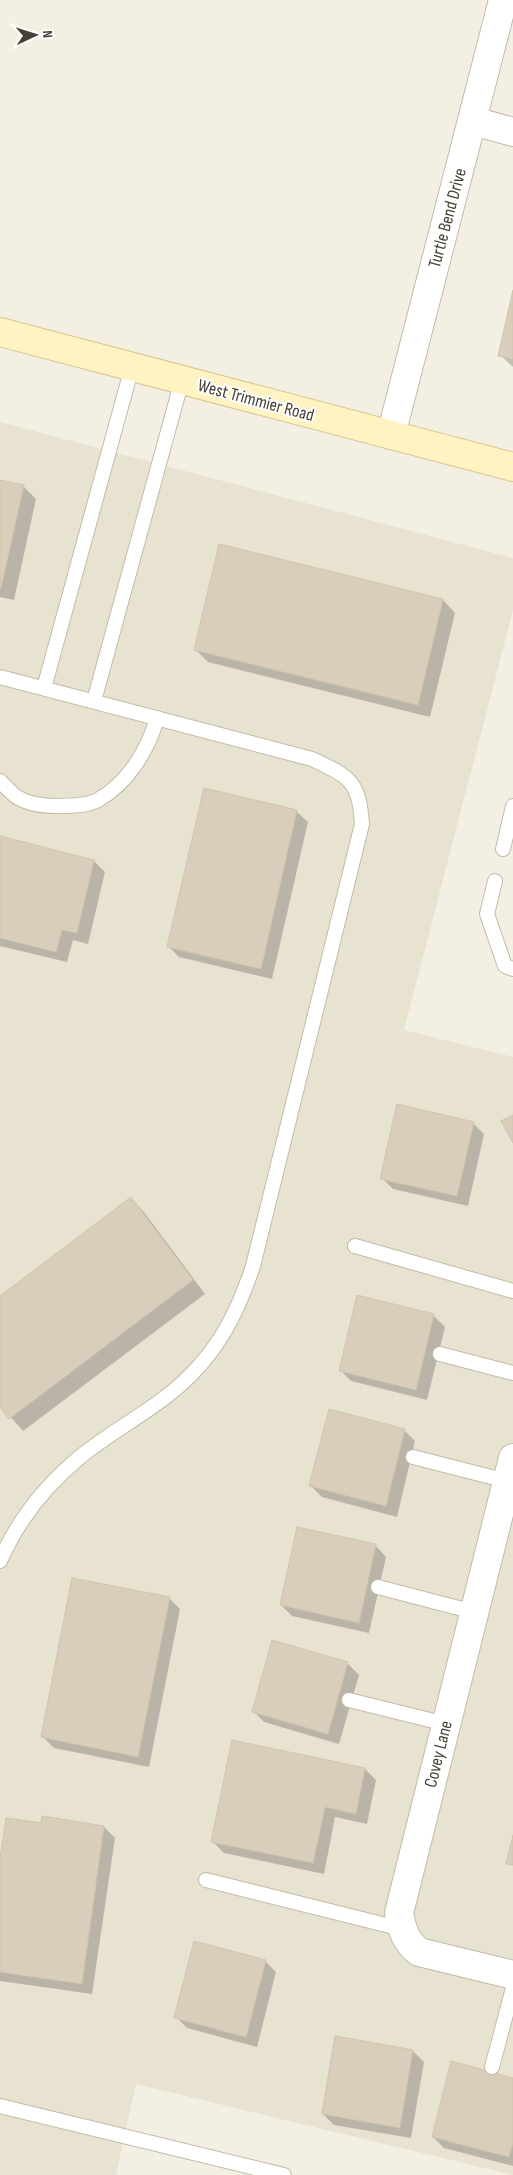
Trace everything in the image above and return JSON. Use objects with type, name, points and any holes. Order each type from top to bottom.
[{"type":"main road","name":"West Trimmier Road","points":[[0,332],[513,468]]},
{"type":"street","name":"Turtle Bend Drive","points":[[391,435],[503,0]]},
{"type":"street","points":[[472,121],[513,132]]},
{"type":"street","name":"Covey Lane","points":[[402,1928],[399,1913],[510,1469]]},
{"type":"street","points":[[402,1928],[409,1944],[419,1952],[513,1975]]},
{"type":"lane","points":[[44,688],[132,367]]},
{"type":"lane","points":[[94,701],[182,380]]},
{"type":"lane","points":[[0,676],[312,759],[337,770],[352,783],[360,799],[362,824],[253,1266],[242,1300],[216,1344],[200,1365],[179,1386],[138,1417],[80,1456],[45,1490],[24,1518],[0,1561]]},
{"type":"lane","points":[[0,781],[18,798],[43,806],[72,806],[97,800],[122,782],[139,759],[152,734],[157,718]]},
{"type":"lane","points":[[503,849],[513,806]]},
{"type":"lane","points":[[495,881],[488,914],[505,966],[513,969]]},
{"type":"lane","points":[[355,1246],[513,1291]]},
{"type":"lane","points":[[440,1354],[513,1374]]},
{"type":"lane","points":[[413,1457],[510,1469]]},
{"type":"lane","points":[[378,1587],[474,1612]]},
{"type":"lane","points":[[349,1700],[446,1724]]},
{"type":"lane","points":[[206,1880],[402,1928]]},
{"type":"lane","points":[[492,2067],[513,1988]]},
{"type":"lane","points":[[0,2106],[284,2175]]},
{"type":"shaded area","points":[[0,422],[513,558],[513,610],[404,1030],[513,1057],[513,2175],[136,2084],[116,2175],[0,2175]]},
{"type":"building","points":[[513,290],[513,359],[498,356]]},
{"type":"building","points":[[0,480],[24,485],[1,588],[0,588]]},
{"type":"building","points":[[219,544],[443,599],[418,705],[194,650]]},
{"type":"building","points":[[204,788],[297,810],[261,969],[167,947]]},
{"type":"building","points":[[0,836],[94,860],[77,933],[62,930],[56,952],[0,938]]},
{"type":"building","points":[[397,1104],[474,1122],[457,1196],[380,1179]]},
{"type":"building","points":[[513,1115],[513,1143],[501,1121]]},
{"type":"building","points":[[131,1197],[193,1280],[9,1419],[0,1407],[0,1296]]},
{"type":"building","points":[[357,1295],[434,1314],[416,1390],[339,1371]]},
{"type":"building","points":[[329,1409],[405,1429],[386,1506],[309,1486]]},
{"type":"building","points":[[297,1527],[376,1544],[359,1623],[280,1605]]},
{"type":"building","points":[[72,1578],[170,1597],[138,1757],[41,1737]]},
{"type":"building","points":[[272,1640],[348,1662],[328,1734],[252,1712]]},
{"type":"building","points":[[232,1740],[365,1768],[356,1814],[325,1807],[313,1863],[211,1842]]},
{"type":"building","points":[[42,1816],[104,1826],[82,1984],[0,1972],[0,1859],[6,1818],[41,1823]]},
{"type":"building","points":[[513,1835],[513,1865],[506,1864]]},
{"type":"building","points":[[194,1941],[266,1960],[246,2037],[174,2018]]},
{"type":"building","points":[[335,2036],[413,2050],[400,2128],[322,2114]]},
{"type":"building","points":[[451,2061],[513,2078],[513,2143],[509,2157],[432,2137]]}]
